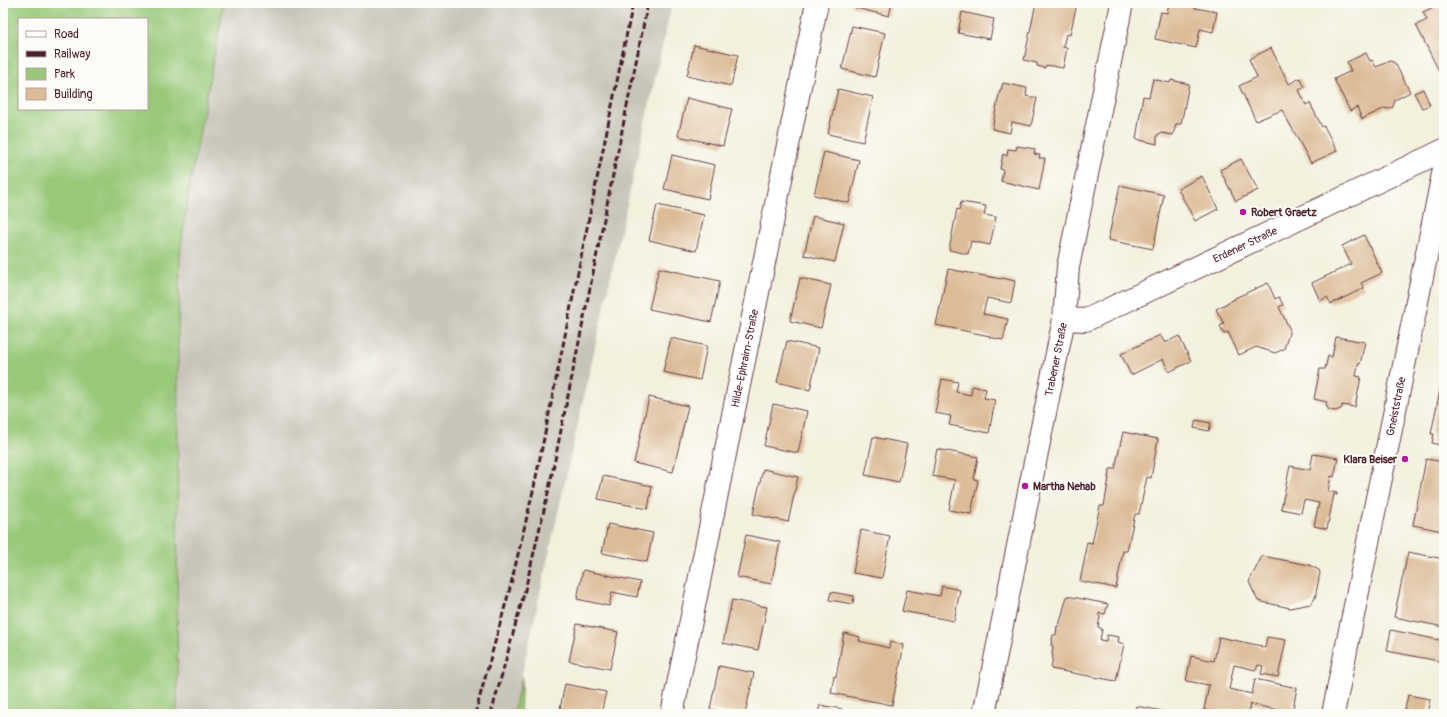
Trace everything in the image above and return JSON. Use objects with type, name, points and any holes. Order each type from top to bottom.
[{"type":"street","name":"Hilde-Ephraim-Straße","points":[[672,714],[817,3]]},
{"type":"street","name":"Trabener Straße","points":[[984,714],[1064,319],[1068,267],[1122,3]]},
{"type":"street","name":"Erdener Straße","points":[[1064,319],[1086,320],[1444,150]]},
{"type":"street","name":"Gneiststraße","points":[[1333,714],[1444,169]]},
{"type":"shaded area","points":[[3,3],[672,3],[513,714],[3,714]]},
{"type":"green space","points":[[3,3],[224,3],[189,189],[180,254],[178,327],[177,714],[3,714]]},
{"type":"green space","points":[[522,676],[520,714],[513,714]]},
{"type":"building","points":[[853,3],[892,3],[889,16],[852,7]]},
{"type":"building","points":[[1036,3],[1077,3],[1070,35],[1066,34],[1063,47],[1067,48],[1063,68],[1046,65],[1045,68],[1037,66],[1037,63],[1024,60]]},
{"type":"building","points":[[1169,3],[1196,3],[1195,8],[1217,12],[1213,32],[1200,29],[1196,48],[1155,39],[1161,12],[1167,13]]},
{"type":"building","points":[[1440,4],[1444,10],[1444,69],[1439,71],[1416,25],[1427,20],[1423,12]]},
{"type":"building","points":[[962,12],[994,19],[990,39],[958,33]]},
{"type":"building","points":[[852,26],[885,33],[875,77],[842,69]]},
{"type":"building","points":[[694,45],[738,55],[731,86],[687,76]]},
{"type":"building","points":[[1271,48],[1289,84],[1300,78],[1305,87],[1299,90],[1306,105],[1310,103],[1322,127],[1324,126],[1337,151],[1311,163],[1282,110],[1256,121],[1239,86],[1257,77],[1249,59]]},
{"type":"building","points":[[1366,53],[1370,61],[1372,60],[1376,67],[1390,61],[1395,63],[1410,92],[1395,100],[1393,107],[1388,109],[1385,108],[1362,119],[1357,107],[1350,111],[1334,79],[1351,71],[1347,62]]},
{"type":"building","points":[[1153,79],[1170,83],[1171,80],[1189,84],[1181,124],[1176,124],[1173,135],[1161,133],[1157,135],[1157,144],[1136,139],[1143,96],[1149,97]]},
{"type":"building","points":[[1003,83],[1027,88],[1026,96],[1037,98],[1031,126],[1012,122],[1010,133],[992,129],[1000,90]]},
{"type":"building","points":[[838,89],[873,97],[863,142],[828,134]]},
{"type":"building","points":[[1423,89],[1430,105],[1422,108],[1414,93]]},
{"type":"building","points":[[687,98],[732,109],[723,146],[678,136]]},
{"type":"building","points":[[1017,146],[1035,149],[1034,154],[1040,155],[1039,158],[1045,158],[1039,190],[1001,181],[1003,170],[1000,169],[1003,154],[1007,156],[1008,149],[1016,150]]},
{"type":"building","points":[[824,152],[859,160],[849,203],[814,195]]},
{"type":"building","points":[[672,155],[715,165],[708,199],[664,189]]},
{"type":"building","points":[[1241,159],[1258,190],[1236,201],[1220,170]]},
{"type":"building","points":[[1202,176],[1218,209],[1195,221],[1178,189]]},
{"type":"building","points":[[1120,185],[1164,195],[1153,249],[1108,240]]},
{"type":"building","points":[[961,202],[986,206],[984,215],[996,217],[990,245],[971,241],[968,254],[949,250],[957,209],[959,210]]},
{"type":"building","points":[[657,205],[704,215],[696,251],[649,240]]},
{"type":"building","points":[[813,216],[844,223],[835,262],[804,255]]},
{"type":"building","points":[[1364,235],[1382,273],[1361,283],[1364,288],[1331,304],[1327,297],[1320,301],[1312,283],[1351,264],[1342,246]]},
{"type":"building","points":[[659,268],[720,281],[711,322],[649,309]]},
{"type":"building","points":[[948,269],[1015,281],[1011,303],[987,298],[983,314],[1008,319],[1003,340],[936,325]]},
{"type":"building","points":[[800,278],[831,285],[821,328],[790,321]]},
{"type":"building","points":[[1268,283],[1275,299],[1279,297],[1283,305],[1279,307],[1290,330],[1284,349],[1275,353],[1256,347],[1239,355],[1228,332],[1224,334],[1220,326],[1224,324],[1216,309],[1235,298]]},
{"type":"building","points":[[1160,335],[1165,343],[1179,336],[1191,361],[1169,372],[1163,359],[1131,375],[1121,354]]},
{"type":"building","points":[[1336,337],[1365,342],[1356,376],[1361,377],[1355,407],[1342,405],[1342,408],[1336,411],[1329,410],[1326,405],[1327,402],[1314,399],[1320,369],[1325,369],[1328,356],[1332,357]]},
{"type":"building","points":[[671,338],[707,346],[700,380],[663,372]]},
{"type":"building","points":[[787,341],[819,348],[810,390],[777,382]]},
{"type":"building","points":[[1443,375],[1444,446],[1432,443],[1434,434],[1431,434]]},
{"type":"building","points":[[942,379],[958,382],[956,392],[971,395],[972,386],[986,389],[984,398],[995,400],[989,433],[949,425],[951,416],[935,413]]},
{"type":"building","points":[[649,397],[688,406],[673,472],[634,463]]},
{"type":"building","points":[[773,404],[807,411],[798,453],[764,446]]},
{"type":"building","points":[[1196,420],[1211,423],[1209,431],[1194,428]]},
{"type":"building","points":[[1123,432],[1158,439],[1151,478],[1147,477],[1139,514],[1135,514],[1127,551],[1123,551],[1116,588],[1080,581],[1087,542],[1092,543],[1100,506],[1104,506],[1110,469],[1115,469]]},
{"type":"building","points":[[873,437],[907,444],[899,482],[865,475]]},
{"type":"building","points":[[937,449],[978,457],[974,479],[978,480],[971,514],[949,510],[955,480],[932,476]]},
{"type":"building","points":[[1313,454],[1338,458],[1334,477],[1331,476],[1328,491],[1337,493],[1337,495],[1334,494],[1327,529],[1314,526],[1319,503],[1304,500],[1301,513],[1281,509],[1290,466],[1310,470]]},
{"type":"building","points":[[1426,459],[1444,462],[1444,518],[1442,531],[1413,525]]},
{"type":"building","points":[[763,469],[798,477],[788,522],[753,514]]},
{"type":"building","points":[[603,476],[652,486],[648,509],[598,499]]},
{"type":"building","points":[[608,524],[653,533],[647,562],[602,553]]},
{"type":"building","points":[[861,530],[890,536],[882,578],[853,573]]},
{"type":"building","points":[[746,535],[780,542],[771,584],[737,577]]},
{"type":"building","points":[[1408,552],[1444,559],[1444,627],[1394,617]]},
{"type":"building","points":[[1262,556],[1309,565],[1319,570],[1320,573],[1315,598],[1311,604],[1290,608],[1258,601],[1249,582]]},
{"type":"building","points":[[583,570],[640,582],[637,597],[612,592],[609,606],[577,599]]},
{"type":"building","points":[[942,586],[960,590],[954,621],[902,611],[907,590],[940,596]]},
{"type":"building","points":[[831,592],[854,596],[853,604],[829,600]]},
{"type":"building","points":[[1067,596],[1108,604],[1105,614],[1099,613],[1100,617],[1098,627],[1102,629],[1100,640],[1106,641],[1107,635],[1119,637],[1118,642],[1124,644],[1116,681],[1051,669],[1053,646],[1051,645],[1053,635],[1056,635],[1057,626],[1059,626]]},
{"type":"building","points":[[732,600],[767,607],[758,650],[723,643]]},
{"type":"building","points":[[577,624],[618,632],[610,669],[569,661]]},
{"type":"building","points":[[1391,630],[1444,641],[1444,662],[1387,651]]},
{"type":"building","points":[[844,633],[860,637],[859,641],[889,648],[890,642],[904,645],[892,705],[831,693],[834,676],[836,677]]},
{"type":"building","points":[[1219,637],[1262,646],[1261,647],[1265,648],[1267,637],[1286,640],[1278,677],[1261,674],[1263,666],[1258,665],[1256,670],[1234,665],[1229,689],[1252,694],[1255,679],[1297,688],[1292,713],[1250,704],[1248,714],[1226,714],[1204,710],[1209,685],[1186,681],[1191,656],[1214,661]]},
{"type":"building","points":[[719,666],[754,673],[745,714],[735,714],[710,709]]},
{"type":"building","points":[[565,684],[606,692],[601,714],[559,714]]},
{"type":"building","points":[[1408,695],[1430,699],[1427,714],[1404,714]]},
{"type":"building","points":[[820,705],[842,709],[842,714],[818,714]]},
{"type":"building","points":[[1136,706],[1162,711],[1162,714],[1134,714]]},
{"type":"building","points":[[1375,711],[1388,713],[1388,714],[1375,714]]},
{"type":"railway","points":[[475,714],[510,588],[534,487],[633,3]]},
{"type":"railway","points":[[491,714],[525,590],[549,489],[648,3]]},
{"type":"place","name":"Robert Graetz","points":[[1243,212]]},
{"type":"place","name":"Klara Beiser","points":[[1405,459]]},
{"type":"place","name":"Martha Nehab","points":[[1025,486]]}]
